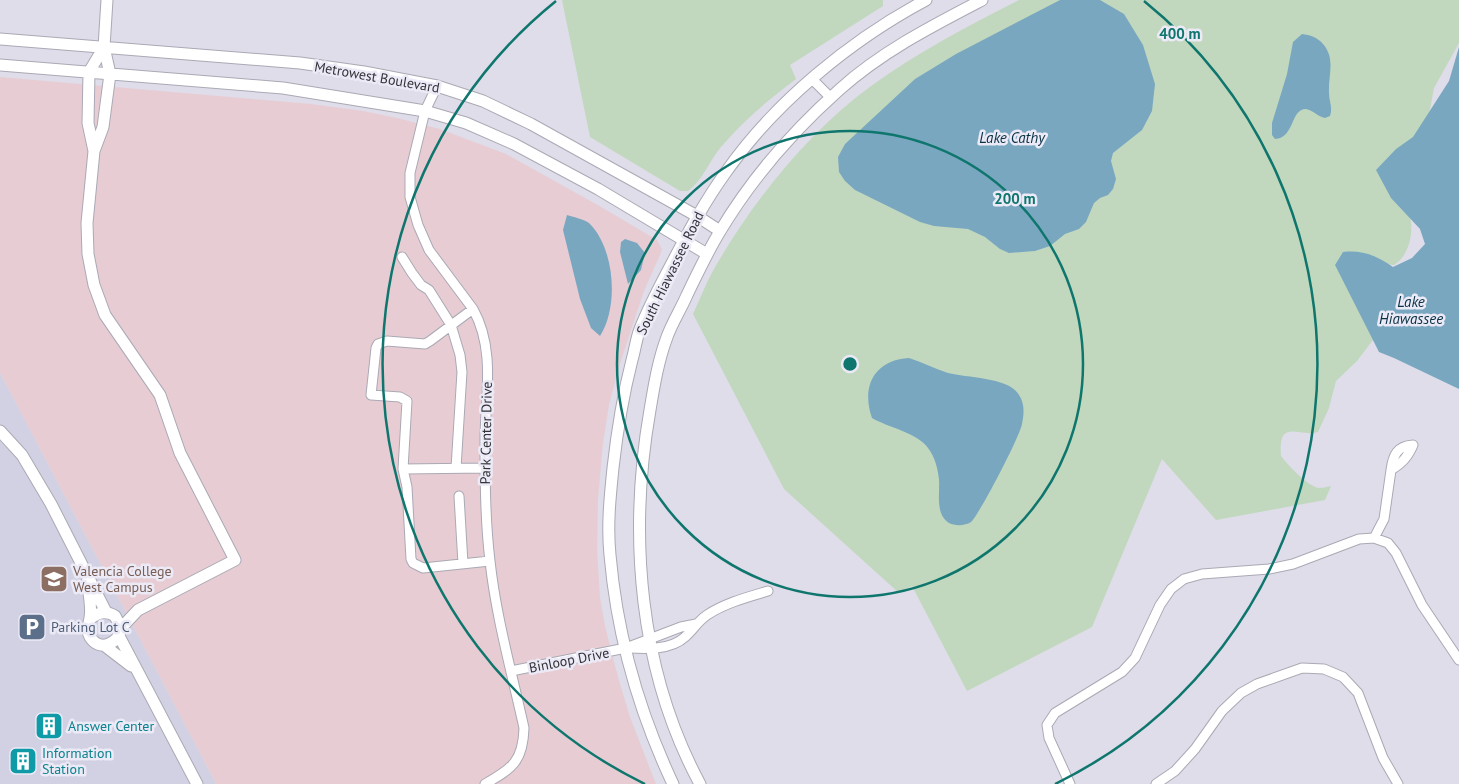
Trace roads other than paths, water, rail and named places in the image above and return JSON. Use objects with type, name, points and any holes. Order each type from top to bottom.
[{"type":"street","points":[[90,619],[96,614],[123,615],[133,610],[138,610],[235,560],[180,453],[160,395],[105,315],[94,285],[88,252],[87,223],[94,151],[103,127],[110,74],[104,47],[107,0]]},
{"type":"street","name":"South Hiawassee Road","points":[[673,784],[646,723],[634,686],[618,609],[610,554],[610,506],[615,444],[626,384],[640,330],[697,216],[726,170],[762,128],[812,80],[863,38],[926,0]]},
{"type":"street","name":"South Hiawassee Road","points":[[700,784],[689,765],[672,722],[659,681],[651,644],[641,577],[638,534],[640,484],[646,430],[655,382],[667,336],[720,231],[753,183],[774,157],[831,98],[868,66],[907,41],[982,0]]},
{"type":"street","name":"Metrowest Boulevard","points":[[0,39],[300,63],[364,72],[437,86],[483,102],[531,124],[697,216],[720,231]]},
{"type":"street","points":[[94,151],[88,123],[89,72],[104,47]]},
{"type":"street","name":"Metrowest Boulevard","points":[[0,65],[283,88],[426,111],[466,123],[514,144],[598,189],[707,254]]},
{"type":"street","points":[[812,80],[831,98]]},
{"type":"street","name":"Park Center Drive","points":[[437,86],[426,111],[410,173],[410,198],[418,225],[430,250],[478,317],[486,344],[485,501],[490,561],[498,613],[524,728],[523,744],[517,760],[507,771],[485,784]]},
{"type":"street","points":[[402,257],[421,285],[429,290],[451,325],[460,355],[462,372],[456,468]]},
{"type":"street","points":[[473,309],[425,344],[387,341],[378,344],[371,395],[400,397],[407,401],[403,469],[407,487],[411,559],[413,563],[423,568],[490,561]]},
{"type":"street","points":[[0,431],[22,455],[56,515],[86,575],[120,632],[124,649],[140,674],[197,784]]},
{"type":"street","points":[[403,469],[485,468]]},
{"type":"street","points":[[1374,538],[1384,520],[1391,470]]},
{"type":"street","points":[[459,496],[463,564]]},
{"type":"street","points":[[1070,784],[1049,738],[1047,725],[1055,713],[1122,672],[1135,658],[1160,605],[1175,586],[1184,579],[1202,574],[1269,569],[1293,564],[1325,554],[1359,539],[1374,538],[1388,543],[1396,553],[1422,605],[1459,660]]},
{"type":"street","points":[[86,575],[90,603],[88,627],[90,637],[97,644],[105,646],[140,674]]},
{"type":"street","points":[[651,644],[685,638],[696,624],[720,608],[768,591]]},
{"type":"street","points":[[105,646],[113,643],[138,610]]},
{"type":"street","name":"Binloop Drive","points":[[511,671],[651,644]]},
{"type":"street","points":[[1156,784],[1175,771],[1222,711],[1241,693],[1257,684],[1302,668],[1324,669],[1342,677],[1358,693],[1383,758],[1398,784]]},
{"type":"water","name":"Lake Cathy","points":[[1060,0],[1100,0],[1124,14],[1143,45],[1155,84],[1152,111],[1142,130],[1113,153],[1111,161],[1116,179],[1113,189],[1108,195],[1094,203],[1086,222],[1079,229],[1065,234],[1050,246],[1035,251],[1009,253],[1000,249],[985,237],[968,229],[934,226],[920,222],[855,190],[845,181],[839,172],[838,157],[845,144],[915,79],[956,54]]},
{"type":"water","points":[[1302,34],[1318,40],[1323,44],[1329,55],[1330,116],[1325,118],[1306,109],[1301,110],[1294,118],[1286,134],[1275,139],[1272,135],[1272,123],[1287,74],[1293,42]]},
{"type":"water","name":"Lake Hiawassee","points":[[1459,47],[1459,389],[1379,352],[1335,265],[1343,252],[1357,252],[1370,255],[1393,267],[1412,258],[1425,244],[1420,229],[1391,198],[1376,170],[1396,149],[1413,137],[1449,81]]},
{"type":"water","points":[[567,215],[589,223],[598,234],[609,262],[612,294],[606,324],[600,336],[591,328],[580,299],[563,230]]},
{"type":"water","points":[[625,239],[637,243],[645,253],[641,270],[628,284],[620,252],[621,242]]},
{"type":"water","points":[[909,358],[948,373],[997,381],[1014,389],[1022,402],[1024,413],[1020,431],[982,505],[971,522],[966,524],[951,524],[942,514],[939,503],[938,472],[928,448],[910,434],[872,418],[868,396],[873,377],[887,364]]},
{"type":"place","name":"Valencia College West Campus","points":[[54,579]]},
{"type":"place","name":"Parking Lot C","points":[[32,627]]},
{"type":"place","name":"Answer Center","points":[[49,726]]},
{"type":"place","name":"Information Station","points":[[23,761]]}]
